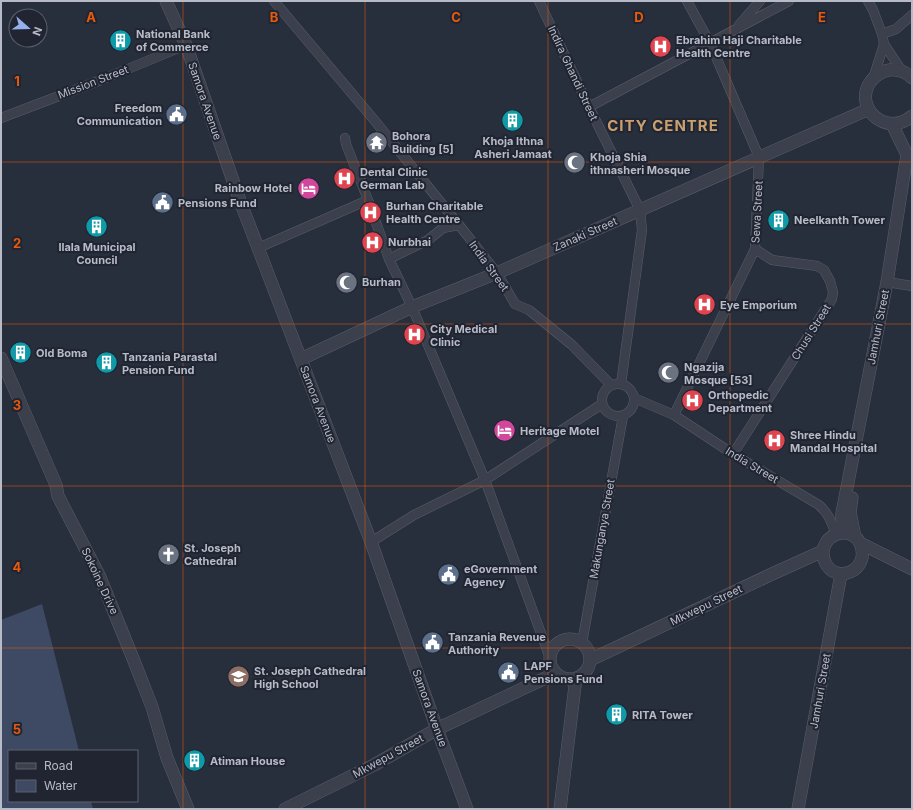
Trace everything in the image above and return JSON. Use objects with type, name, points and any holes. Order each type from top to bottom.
[{"type":"street","name":"Samora Avenue","points":[[166,1],[186,45],[240,200],[371,542],[467,809]]},
{"type":"street","name":"India Street","points":[[274,1],[459,225],[497,274],[515,304],[529,310],[616,384]]},
{"type":"street","name":"Indira Ghandi Street","points":[[539,1],[640,210]]},
{"type":"street","points":[[687,1],[710,42],[759,157]]},
{"type":"street","points":[[736,30],[760,1]]},
{"type":"street","points":[[589,107],[789,1]]},
{"type":"street","points":[[868,1],[882,34],[884,44],[907,75]]},
{"type":"street","points":[[882,34],[896,30],[912,15]]},
{"type":"street","points":[[884,44],[873,79],[866,94],[869,109],[877,119],[892,124],[901,123],[912,116]]},
{"type":"street","name":"Mission Street","points":[[1,118],[101,80],[186,45]]},
{"type":"street","points":[[873,79],[886,71],[891,70],[907,75]]},
{"type":"street","name":"Zanaki Street","points":[[301,359],[412,307],[497,274],[869,109]]},
{"type":"street","name":"Jamhuri Street","points":[[858,540],[850,512],[890,282],[907,155],[892,124]]},
{"type":"street","points":[[345,138],[389,259],[412,307],[485,480],[550,658]]},
{"type":"street","name":"Sewa Street","points":[[674,415],[755,249],[759,157]]},
{"type":"street","name":"Jamhuri Street","points":[[838,534],[912,174]]},
{"type":"street","points":[[258,248],[368,200]]},
{"type":"street","points":[[616,384],[642,230],[640,210]]},
{"type":"street","points":[[389,259],[428,240],[443,228],[459,225]]},
{"type":"street","name":"Chusi Street","points":[[733,454],[832,299],[833,292],[830,281],[824,270],[817,266],[772,260],[755,249]]},
{"type":"street","points":[[890,282],[912,286]]},
{"type":"street","name":"Sokoine Drive","points":[[1,358],[56,486],[58,496],[102,582],[152,707],[167,758],[188,809]]},
{"type":"street","points":[[616,384],[625,385],[631,390],[634,398],[632,409],[628,414],[622,416],[614,416],[606,412],[602,404],[602,395],[604,391],[616,384]]},
{"type":"street","name":"India Street","points":[[634,398],[674,415],[733,454],[819,505],[825,510],[831,519],[838,534]]},
{"type":"street","points":[[371,542],[414,515],[485,480],[602,404]]},
{"type":"street","name":"Makunganya Street","points":[[582,643],[622,416]]},
{"type":"street","points":[[858,540],[863,548],[862,559],[858,567],[850,572],[841,574],[833,571],[826,565],[823,558],[823,548],[828,540],[838,534],[848,534],[912,569]]},
{"type":"street","name":"Mkwepu Street","points":[[590,660],[823,551]]},
{"type":"street","points":[[862,559],[872,556],[886,556]]},
{"type":"street","name":"Jamhuri Street","points":[[798,809],[841,574]]},
{"type":"street","points":[[565,639],[572,639],[578,640],[582,643],[588,651],[590,660],[586,671],[576,678],[571,679],[561,677],[556,673],[550,664],[550,658],[551,651],[555,646],[565,639]]},
{"type":"street","name":"Mkwepu Street","points":[[285,809],[374,765],[437,729],[556,673]]},
{"type":"street","points":[[560,809],[576,678]]},
{"type":"water","points":[[42,604],[79,750],[8,750],[8,802],[91,802],[93,809],[1,809],[1,620]]},
{"type":"place","name":"National Bank of Commerce","points":[[120,40]]},
{"type":"place","name":"Ebrahim Haji Charitable Health Centre","points":[[660,46]]},
{"type":"place","name":"Freedom Communication","points":[[177,114]]},
{"type":"place","name":"Khoja Ithna Asheri Jamaat","points":[[513,121]]},
{"type":"place","name":"Bohora Building [5]","points":[[376,142]]},
{"type":"place","name":"Khoja Shia ithnasheri Mosque","points":[[574,163]]},
{"type":"place","name":"Dental Clinic German Lab","points":[[345,178]]},
{"type":"place","name":"Rainbow Hotel","points":[[308,188]]},
{"type":"place","name":"Pensions Fund","points":[[162,203]]},
{"type":"place","name":"Burhan Charitable Health Centre","points":[[370,212]]},
{"type":"place","name":"Neelkanth Tower","points":[[779,220]]},
{"type":"place","name":"Ilala Municipal Council","points":[[97,227]]},
{"type":"place","name":"Nurbhai","points":[[372,242]]},
{"type":"place","name":"Burhan","points":[[346,282]]},
{"type":"place","name":"Eye Emporium","points":[[705,305]]},
{"type":"place","name":"City Medical Clinic","points":[[414,335]]},
{"type":"place","name":"Old Boma","points":[[20,353]]},
{"type":"place","name":"Tanzania Parastal Pension Fund","points":[[107,363]]},
{"type":"place","name":"Ngazija Mosque [53]","points":[[669,373]]},
{"type":"place","name":"Orthopedic Department","points":[[692,401]]},
{"type":"place","name":"Heritage Motel","points":[[505,431]]},
{"type":"place","name":"Shree Hindu Mandal Hospital","points":[[774,441]]},
{"type":"place","name":"St. Joseph Cathedral","points":[[169,554]]},
{"type":"place","name":"eGovernment Agency","points":[[448,575]]},
{"type":"place","name":"Tanzania Revenue Authority","points":[[433,643]]},
{"type":"place","name":"LAPF Pensions Fund","points":[[508,672]]},
{"type":"place","name":"St. Joseph Cathedral High School","points":[[239,677]]},
{"type":"place","name":"RITA Tower","points":[[616,715]]},
{"type":"place","name":"Atiman House","points":[[194,761]]},
{"type":"district","name":"CITY CENTRE","points":[[663,125]]}]
